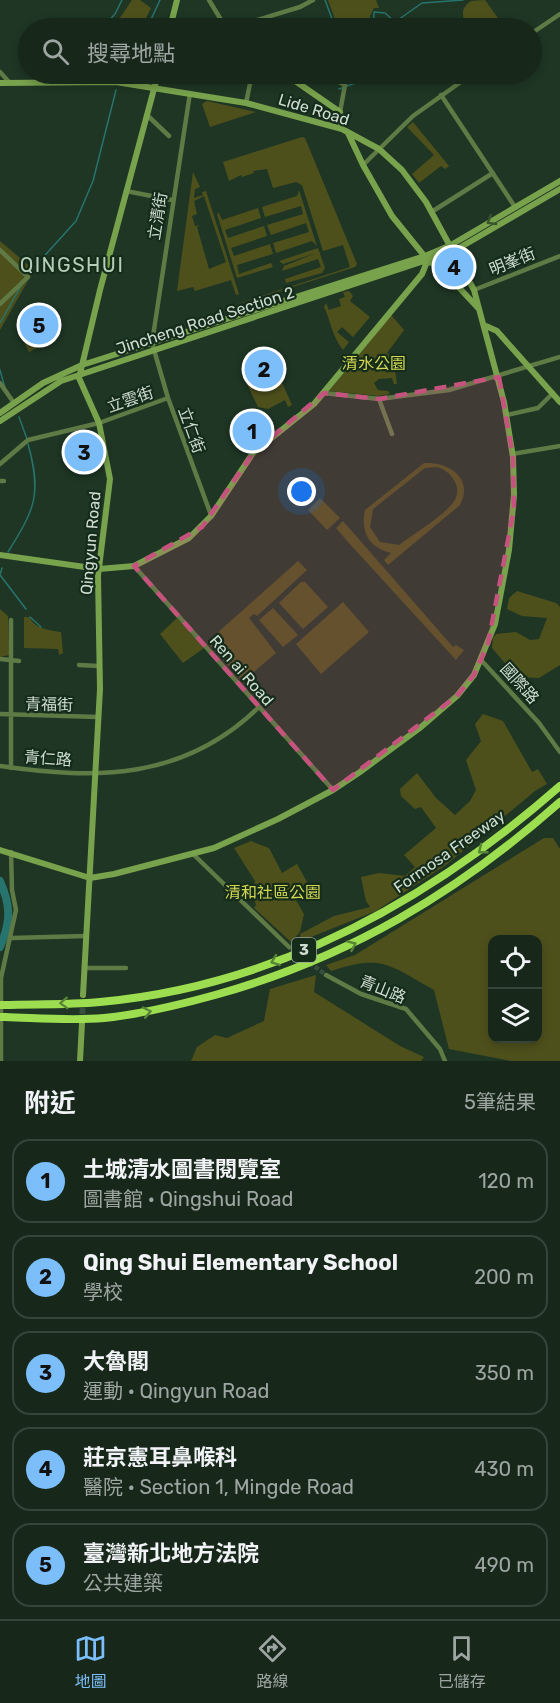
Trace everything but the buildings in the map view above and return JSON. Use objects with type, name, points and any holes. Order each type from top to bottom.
[{"type":"highway","name":"Formosa Freeway","points":[[2,1005],[99,1002],[175,991],[298,953],[355,928],[437,882],[476,855],[560,786]]},
{"type":"highway","name":"Formosa Freeway","points":[[2,1017],[74,1019],[136,1014],[285,974],[361,941],[442,894],[482,866],[560,802]]},
{"type":"street","points":[[172,18],[177,0]]},
{"type":"street","points":[[209,0],[220,18]]},
{"type":"street","points":[[264,18],[300,7],[313,0]]},
{"type":"street","points":[[542,26],[560,14]]},
{"type":"street","points":[[0,72],[9,82]]},
{"type":"street","name":"Lide Road","points":[[0,83],[18,82]]},
{"type":"street","name":"Lide Road","points":[[90,878],[214,848],[278,819],[333,790],[421,728],[445,707],[474,675],[495,624],[509,550],[514,495],[507,415],[486,326],[474,290],[433,211],[412,183],[380,149],[345,131],[246,103],[127,84]]},
{"type":"street","points":[[80,374],[155,84]]},
{"type":"street","points":[[246,103],[250,84]]},
{"type":"street","points":[[299,84],[340,112]]},
{"type":"street","points":[[343,84],[346,89],[340,112],[345,131],[397,224],[426,259],[437,264],[482,312]]},
{"type":"street","points":[[363,165],[413,116],[457,84]]},
{"type":"street","name":"立清街","points":[[153,350],[152,343],[172,200],[190,93]]},
{"type":"street","points":[[441,95],[515,207]]},
{"type":"street","points":[[147,115],[168,136]]},
{"type":"street","points":[[433,211],[493,173]]},
{"type":"street","points":[[452,248],[560,181]]},
{"type":"street","points":[[426,259],[452,248],[560,189]]},
{"type":"street","points":[[126,190],[172,200]]},
{"type":"street","points":[[0,250],[28,277],[0,304]]},
{"type":"street","name":"明峯街","points":[[474,290],[560,256]]},
{"type":"street","points":[[4,555],[99,569],[134,566],[179,544],[212,516],[253,453],[301,417],[324,393],[422,274],[426,259]]},
{"type":"street","name":"Jincheng Road Section 2","points":[[0,413],[58,375],[82,365],[426,259]]},
{"type":"street","name":"Jincheng Road Section 2","points":[[0,421],[47,388],[80,374],[426,259]]},
{"type":"street","points":[[486,326],[497,331],[560,402]]},
{"type":"street","name":"立仁街","points":[[153,350],[168,398],[212,516]]},
{"type":"street","points":[[324,393],[379,399],[448,390],[499,377],[560,357]]},
{"type":"street","name":"Qingyun Road","points":[[80,374],[99,423],[110,479],[99,569],[98,717],[83,995]]},
{"type":"street","points":[[0,383],[14,403]]},
{"type":"street","points":[[507,415],[538,408],[553,393]]},
{"type":"street","name":"立雲街","points":[[0,464],[28,440],[99,423],[168,398]]},
{"type":"street","points":[[379,399],[392,434]]},
{"type":"street","points":[[512,454],[558,447]]},
{"type":"street","name":"Ren ai Road","points":[[134,566],[333,790]]},
{"type":"street","points":[[11,620],[11,768]]},
{"type":"street","points":[[0,659],[19,661]]},
{"type":"street","name":"國際路","points":[[481,660],[539,723],[560,752]]},
{"type":"street","points":[[79,665],[99,666]]},
{"type":"street","name":"青仁路","points":[[0,766],[95,773],[129,773],[159,766],[213,740],[258,708]]},
{"type":"street","name":"青福街","points":[[0,714],[98,717]]},
{"type":"street","points":[[0,850],[90,878]]},
{"type":"street","points":[[1,1061],[2,978],[16,910],[12,890],[11,852]]},
{"type":"street","points":[[193,854],[290,947]]},
{"type":"street","points":[[11,938],[86,936]]},
{"type":"street","points":[[85,968],[126,968]]},
{"type":"street","name":"青山路","points":[[326,975],[361,994],[406,1009],[440,1049],[445,1061]]},
{"type":"street","points":[[80,1061],[82,1023]]},
{"type":"highlighted area","points":[[499,377],[513,457],[514,509],[488,644],[474,675],[457,696],[333,790],[134,566],[202,527],[253,453],[324,393],[379,399]]},
{"type":"green space","points":[[132,0],[140,0],[151,8],[146,18],[120,18]]},
{"type":"green space","points":[[328,0],[376,0],[379,8],[374,8],[370,18],[335,18]]},
{"type":"green space","points":[[485,0],[498,18],[464,18],[463,10],[471,1]]},
{"type":"green space","points":[[207,101],[256,112],[210,127],[202,104]]},
{"type":"green space","points":[[413,122],[449,166],[445,169],[441,166],[419,183],[412,174],[434,155],[407,127]]},
{"type":"green space","points":[[302,137],[305,138],[357,264],[355,267],[189,320],[350,267],[343,245],[323,251],[302,185],[296,182],[273,188],[267,169],[253,171],[254,173],[242,177],[241,175],[229,181],[223,162]]},
{"type":"green space","points":[[193,172],[200,187],[195,189],[194,198],[203,195],[202,192],[206,191],[239,294],[236,295],[231,280],[195,291],[193,287],[177,291]],"holes":[[[204,196],[226,262],[209,269],[197,227],[200,225],[195,226],[192,216],[197,214],[194,201]]]},
{"type":"green space","points":[[299,190],[317,246],[312,241],[276,253],[273,243],[309,232],[306,223],[271,235],[267,225],[303,214],[301,206],[265,217],[262,207],[297,196]]},
{"type":"green space","points":[[258,208],[261,218],[225,230],[228,238],[264,226],[267,236],[231,248],[234,256],[270,244],[273,254],[237,265],[239,274],[271,263],[273,267],[237,278],[217,214],[219,213],[222,220]]},
{"type":"green space","points":[[0,241],[34,270],[0,330]]},
{"type":"green space","points":[[318,248],[325,268],[322,273],[286,283],[285,279],[321,267],[318,259],[282,271],[284,266],[316,253],[283,264],[279,261]]},
{"type":"green space","points":[[349,291],[353,296],[350,301],[370,317],[353,337],[342,327],[337,332],[349,342],[343,350],[324,307],[326,303],[329,310],[341,306],[339,299],[345,297],[343,292]]},
{"type":"green space","name":"清水公園","points":[[391,315],[404,330],[387,353],[393,358],[397,384],[394,384],[392,378],[379,379],[374,383],[378,390],[388,391],[390,394],[378,396],[329,391]]},
{"type":"green space","points":[[45,324],[53,339],[29,352],[21,336]]},
{"type":"green space","points":[[267,349],[292,405],[288,407],[285,400],[268,409],[258,407],[244,378],[247,365],[267,359],[264,351]]},
{"type":"green space","points":[[424,463],[442,465],[450,469],[457,474],[464,487],[460,505],[388,565],[384,560],[391,553],[372,543],[365,532],[365,510]],"holes":[[[425,468],[442,469],[448,472],[457,487],[456,499],[452,504],[434,521],[399,545],[380,542],[370,527],[373,509]]]},
{"type":"green space","points":[[320,498],[340,518],[327,530],[308,510]]},
{"type":"green space","points":[[343,521],[453,647],[456,645],[464,650],[456,660],[336,528]]},
{"type":"green space","points":[[298,561],[307,570],[257,616],[254,614],[249,618],[276,653],[243,681],[207,642]]},
{"type":"green space","points":[[301,582],[305,582],[328,607],[303,629],[279,603]]},
{"type":"green space","points":[[517,591],[556,603],[560,607],[560,665],[539,678],[517,677],[492,648],[496,634],[516,632],[530,640],[539,639],[547,618],[522,616],[507,609],[509,598]]},
{"type":"green space","points":[[343,602],[369,632],[321,674],[296,644]]},
{"type":"green space","points":[[273,608],[298,635],[283,647],[259,620]]},
{"type":"green space","points":[[0,609],[8,616],[9,655],[0,657]]},
{"type":"green space","points":[[24,617],[29,617],[43,628],[61,632],[63,653],[59,655],[58,649],[24,648]]},
{"type":"green space","points":[[177,618],[204,648],[183,663],[160,634]]},
{"type":"green space","points":[[483,714],[503,721],[532,772],[538,769],[547,784],[535,791],[446,865],[376,911],[301,941],[300,934],[334,916],[370,907],[366,901],[361,877],[379,873],[405,876],[415,867],[404,855],[436,828],[421,807],[415,809],[401,796],[400,789],[417,773],[436,798],[455,815],[470,801],[476,790],[466,760],[481,741],[475,724]]},
{"type":"green space","points":[[544,838],[553,838],[560,849],[560,1061],[511,1061],[449,1049],[434,990],[385,965],[363,963],[331,971],[326,965],[355,955]]},
{"type":"green space","name":"清和社區公園","points":[[251,841],[269,848],[282,873],[297,864],[307,882],[293,895],[304,914],[300,932],[291,942],[254,908],[256,905],[252,892],[255,881],[234,848]]},
{"type":"green space","points":[[316,975],[314,992],[400,1046],[424,1057],[421,1061],[191,1061],[197,1047],[215,1035],[227,1038],[264,1021],[270,989]]},
{"type":"waterway","points":[[111,18],[122,0]]},
{"type":"waterway","points":[[152,18],[160,0]]},
{"type":"waterway","points":[[325,0],[332,18]]},
{"type":"waterway","points":[[401,18],[422,3],[463,0]]},
{"type":"waterway","points":[[374,18],[374,12],[385,13],[391,18]]},
{"type":"waterway","points":[[339,89],[353,84]]},
{"type":"waterway","points":[[28,274],[76,221],[93,181],[116,90]]},
{"type":"waterway","points":[[0,323],[21,286]]},
{"type":"waterway","points":[[0,370],[5,388]]},
{"type":"waterway","points":[[19,417],[27,439]]},
{"type":"waterway","points":[[8,552],[30,512],[33,501],[35,476],[28,444]]},
{"type":"waterway","points":[[0,575],[2,568]]},
{"type":"waterway","points":[[0,575],[26,609]]},
{"type":"waterway","points":[[30,617],[41,627]]},
{"type":"waterway","points":[[0,881],[8,906],[8,922],[0,947]]},
{"type":"tunnel","points":[[289,947],[326,975]]},
{"type":"tunnel","points":[[82,1023],[83,1000]]},
{"type":"place","name":"莊京憲耳鼻喉科","points":[[454,267]]},
{"type":"place","name":"臺灣新北地方法院","points":[[39,325]]},
{"type":"place","name":"Qing Shui Elementary School","points":[[264,369]]},
{"type":"place","name":"土城清水圖書閱覽室","points":[[252,431]]},
{"type":"place","name":"大魯閣","points":[[84,452]]},
{"type":"district","name":"QINGSHUI","points":[[72,265]]}]
